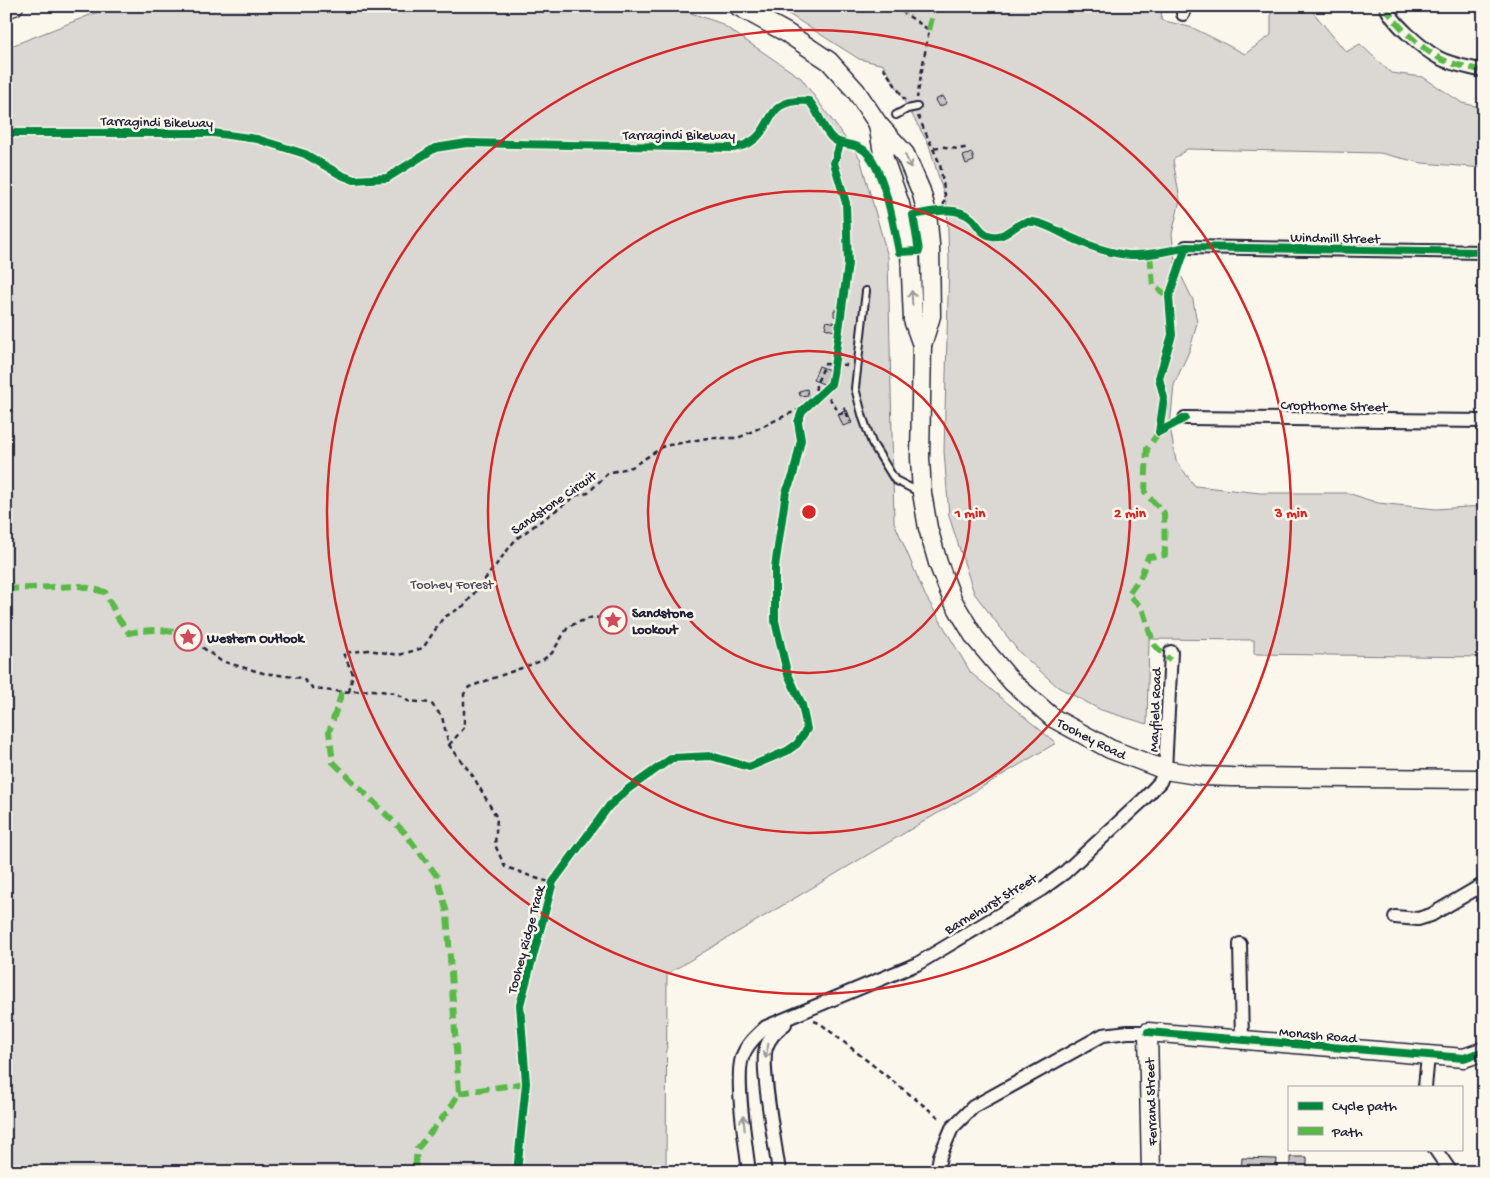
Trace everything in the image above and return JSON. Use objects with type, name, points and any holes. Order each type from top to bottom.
[{"type":"main road","points":[[6,9],[14,6]]},
{"type":"main road","name":"Toohey Road","points":[[738,6],[787,33],[829,61],[856,91],[878,124],[905,154],[921,191],[940,212],[930,244],[931,316],[922,345],[920,458],[922,493],[928,528],[952,600],[975,638],[1012,682],[1053,718],[1110,749],[1165,770],[1222,776],[1484,779]]},
{"type":"main road","name":"Toohey Road","points":[[878,124],[884,159],[900,204],[908,242],[912,320],[922,345]]},
{"type":"main road","name":"Monash Road","points":[[1148,1032],[1428,1056],[1464,1058],[1484,1051]]},
{"type":"main road","name":"Ferrand Street","points":[[1148,1032],[1151,1172]]},
{"type":"street","points":[[1386,6],[1388,13],[1403,28],[1438,58],[1484,71]]},
{"type":"street","name":"Windmill Street","points":[[1186,247],[1484,252]]},
{"type":"street","name":"Cropthorne Street","points":[[1185,418],[1484,421]]},
{"type":"street","name":"Mayfield Road","points":[[1165,770],[1171,652]]},
{"type":"street","name":"Barnehurst Street","points":[[749,1172],[740,1085],[742,1059],[751,1042],[766,1027],[917,964],[1042,889],[1064,873],[1143,800],[1160,782],[1165,770]]},
{"type":"street","points":[[1395,917],[1418,919],[1431,916],[1484,884]]},
{"type":"street","points":[[1240,944],[1242,1040]]},
{"type":"street","name":"Barnehurst Street","points":[[779,1172],[765,1067],[766,1048],[774,1033],[796,1014]]},
{"type":"street","name":"Monash Road","points":[[937,1172],[940,1156],[952,1128],[973,1107],[1104,1035],[1148,1032]]},
{"type":"street","points":[[1425,1086],[1428,1056]]},
{"type":"street","points":[[1436,1150],[1451,1172]]},
{"type":"lane","points":[[896,115],[907,109],[918,107]]},
{"type":"lane","points":[[866,291],[855,388],[863,418],[872,444],[895,480],[922,493]]},
{"type":"path","points":[[894,6],[929,30],[916,96],[918,119],[934,148],[943,178],[940,212]]},
{"type":"path","points":[[883,67],[906,102]]},
{"type":"path","points":[[934,148],[942,146],[956,151],[968,147]]},
{"type":"path","points":[[833,374],[837,365],[836,354]]},
{"type":"path","points":[[817,395],[825,364],[837,365]]},
{"type":"path","points":[[800,417],[802,411],[817,395],[831,384]]},
{"type":"path","points":[[817,395],[840,414],[846,412]]},
{"type":"path","points":[[848,407],[844,408],[850,422]]},
{"type":"path","points":[[449,746],[464,728],[464,694],[469,687],[541,661],[552,653],[568,627],[578,622],[593,617],[613,620]]},
{"type":"path","points":[[188,637],[221,661],[242,668],[302,678],[314,689],[349,692],[373,690],[396,692],[408,701],[431,704],[442,717],[449,746],[473,776],[497,818],[495,845],[506,867],[525,872],[543,882],[553,882]]},
{"type":"path","points":[[796,1014],[821,1024],[952,1128]]},
{"type":"green space","name":"Toohey Forest","points":[[113,6],[671,6],[720,23],[801,78],[860,158],[888,257],[894,522],[925,595],[971,673],[1056,743],[667,974],[666,1172],[6,1172],[6,48]]},
{"type":"green space","points":[[776,6],[1162,6],[1161,20],[1193,28],[1245,54],[1271,35],[1271,6],[1308,6],[1346,52],[1360,44],[1391,73],[1423,77],[1462,103],[1484,108],[1484,168],[1422,163],[1380,153],[1187,149],[1173,160],[1180,200],[1172,234],[1175,263],[1193,300],[1197,323],[1190,349],[1174,385],[1170,427],[1176,461],[1195,486],[1260,493],[1348,493],[1378,503],[1436,509],[1484,506],[1484,657],[1254,654],[1254,640],[1149,639],[1147,724],[1101,710],[1058,687],[1019,652],[974,593],[949,516],[944,451],[949,261],[947,205],[929,145],[884,65],[859,59]]},
{"type":"building","points":[[943,96],[947,103],[939,107],[935,100]]},
{"type":"building","points":[[972,153],[974,161],[966,164],[963,156]]},
{"type":"building","points":[[834,310],[838,310],[837,317],[834,316]]},
{"type":"building","points":[[827,321],[836,323],[834,331],[825,328]]},
{"type":"building","points":[[819,366],[832,371],[826,385],[813,380]]},
{"type":"building","points":[[807,389],[808,395],[800,396],[799,391]]},
{"type":"building","points":[[847,410],[852,423],[843,426],[838,414]]},
{"type":"building","points":[[1290,1157],[1307,1157],[1307,1170],[1290,1169]]},
{"type":"building","points":[[1242,1158],[1277,1159],[1276,1172],[1241,1172]]},
{"type":"marked path","points":[[929,30],[935,6]]},
{"type":"marked path","points":[[1386,6],[1394,20],[1401,27],[1417,42],[1439,58],[1461,66],[1484,71]]},
{"type":"marked path","points":[[1150,255],[1153,285],[1169,297]]},
{"type":"marked path","points":[[1159,432],[1147,449],[1145,493],[1164,513],[1165,555],[1148,557],[1141,576],[1128,595],[1142,608],[1154,645],[1170,660]]},
{"type":"marked path","points":[[6,589],[80,586],[105,592],[118,618],[129,633],[159,630],[188,637]]},
{"type":"marked path","points":[[342,692],[329,732],[333,762],[405,833],[437,876],[447,913],[459,1093],[448,1111],[417,1149],[415,1172]]},
{"type":"marked path","points":[[459,1093],[526,1083]]},
{"type":"cycle path","name":"Tarragindi Bikeway","points":[[6,133],[213,133],[257,139],[305,154],[341,175],[354,180],[387,178],[435,148],[467,143],[733,148],[748,144],[758,137],[774,112],[781,106],[792,102],[809,101],[831,137],[839,142],[861,148],[872,159],[883,184],[899,252],[919,251],[913,215],[936,211],[959,212],[966,215],[983,232],[992,236],[1003,235],[1022,223],[1033,222],[1048,226],[1088,245],[1128,255],[1154,254],[1186,247],[1484,252]]},
{"type":"cycle path","name":"Toohey Ridge Track","points":[[517,1172],[526,1083],[520,1005],[553,882],[609,806],[628,789],[672,758],[711,756],[749,767],[787,751],[797,744],[807,729],[802,705],[787,672],[775,621],[775,567],[786,492],[793,476],[801,440],[798,422],[802,411],[831,384],[833,374],[848,264],[846,203],[834,163],[840,144]]},
{"type":"cycle path","points":[[1185,418],[1159,432],[1164,398],[1159,378],[1172,335],[1169,297],[1186,247]]},
{"type":"cycle path","points":[[1148,1032],[1464,1058],[1484,1051]]},
{"type":"place","name":"Sandstone Lookout","points":[[613,620]]},
{"type":"place","name":"Western Outlook","points":[[188,637]]}]
